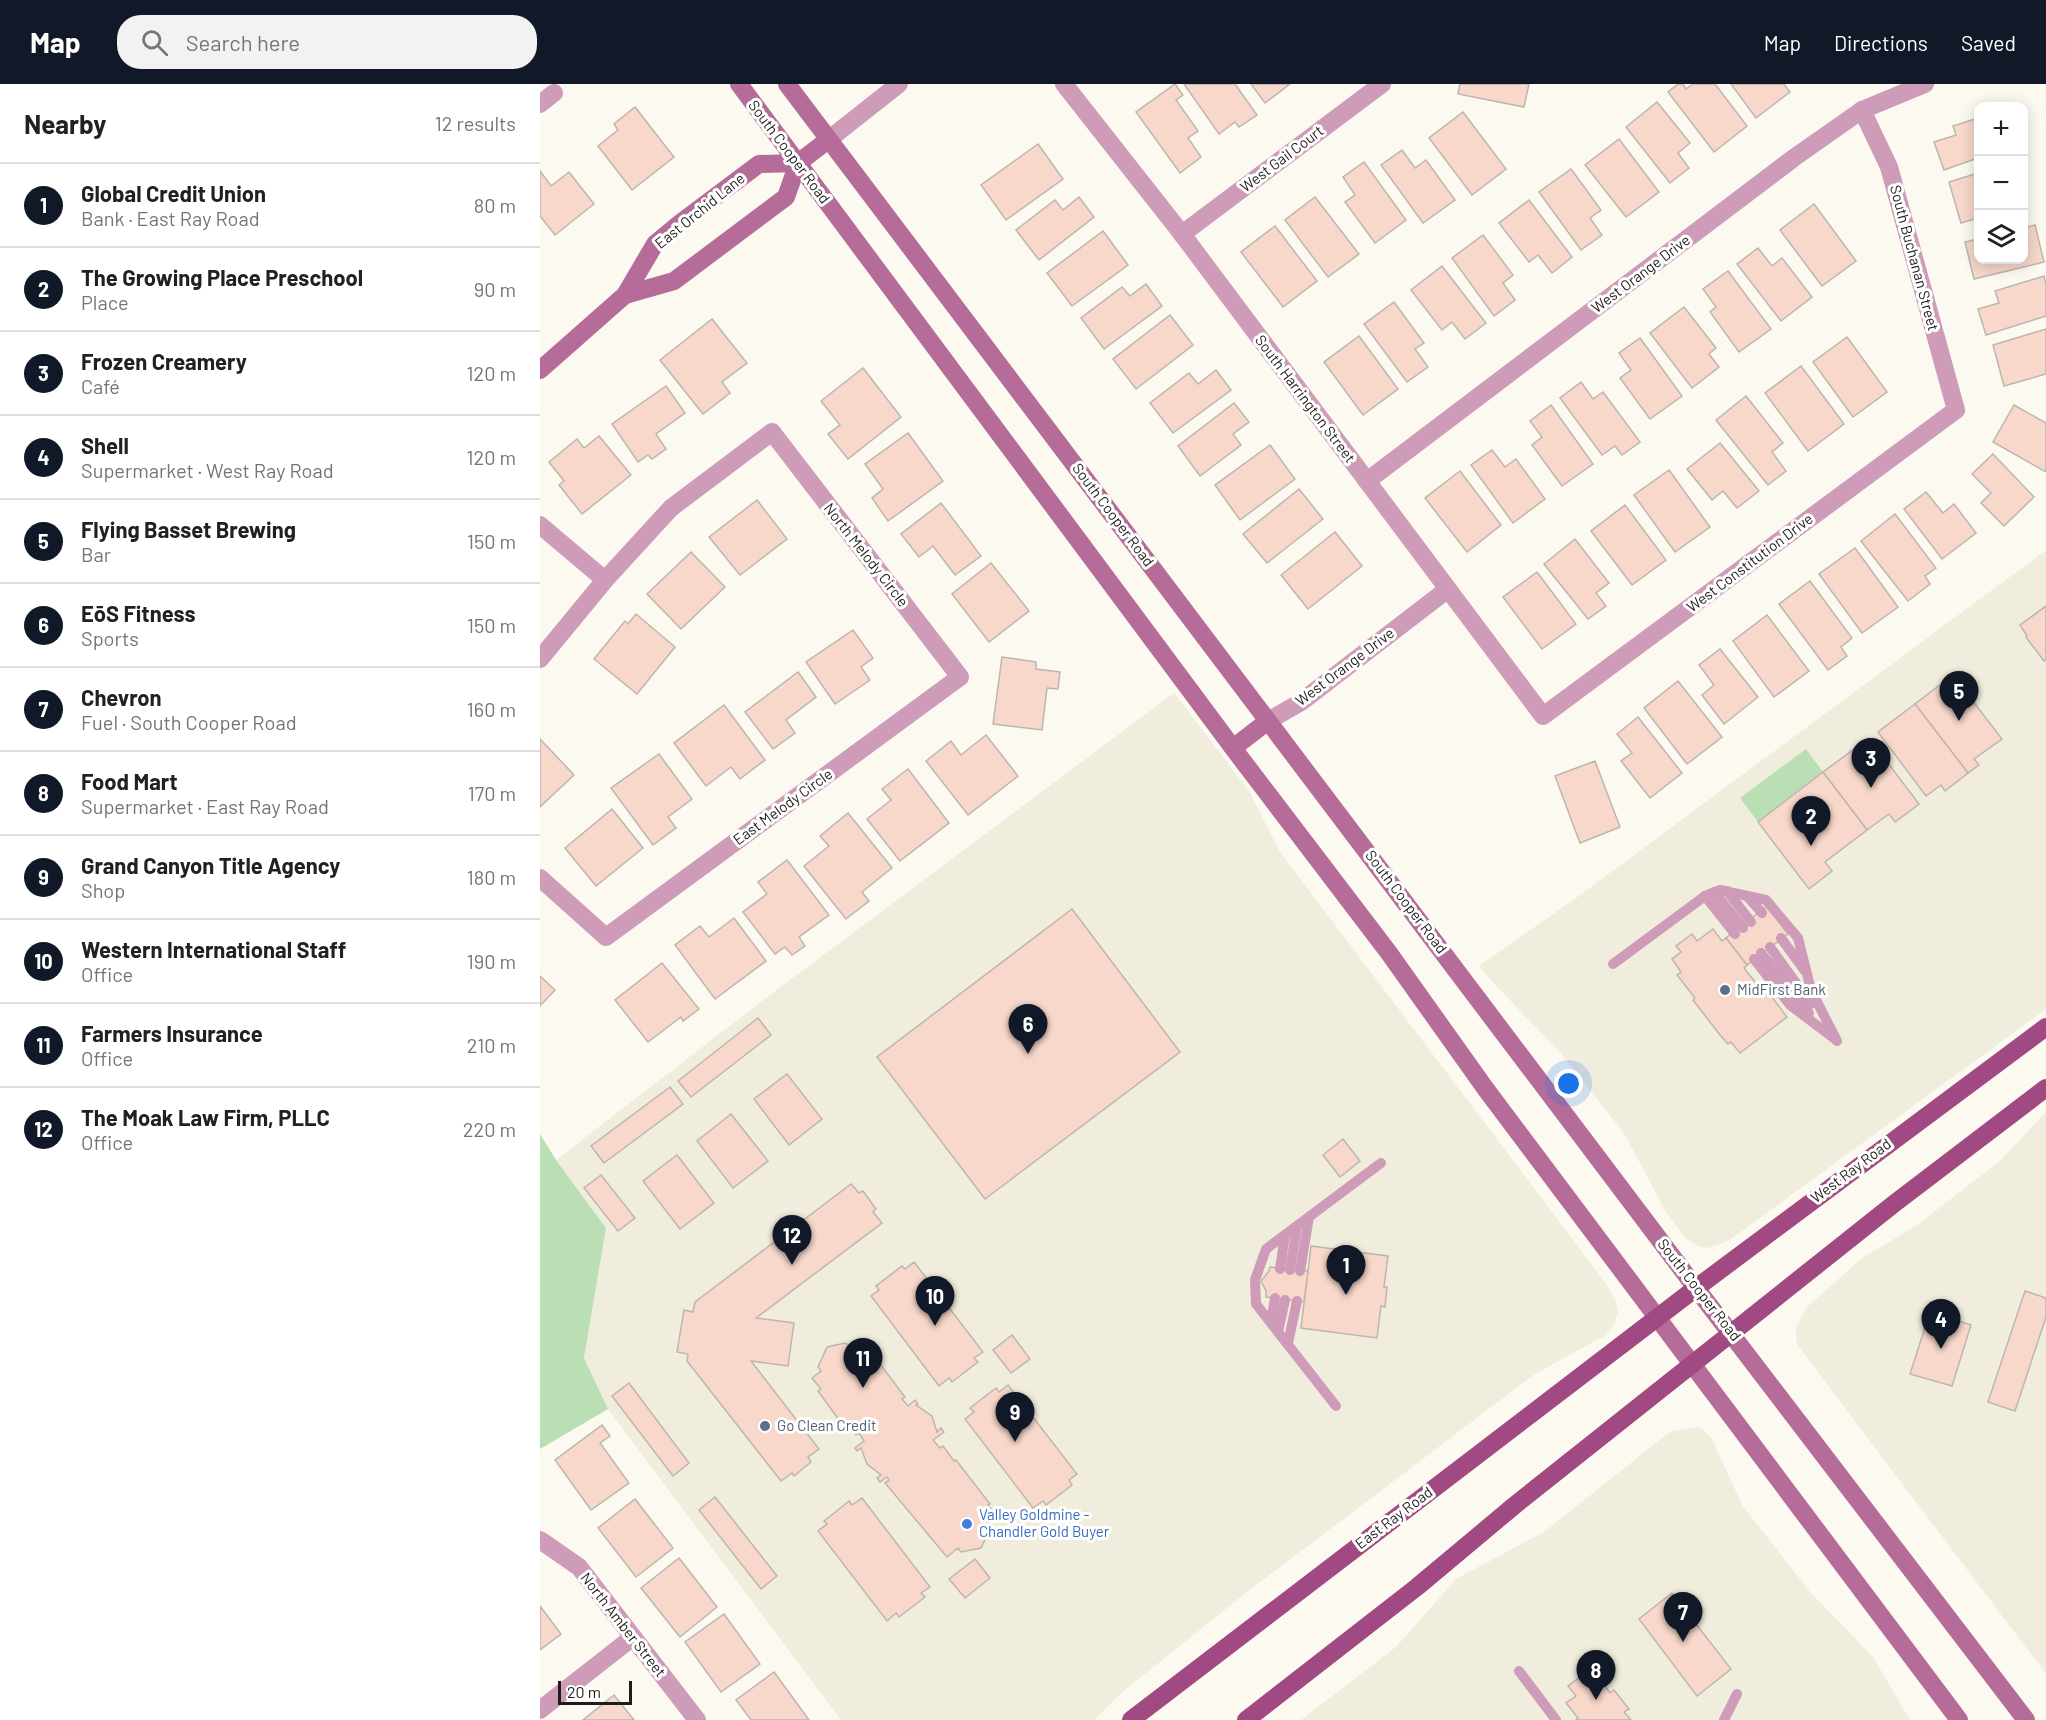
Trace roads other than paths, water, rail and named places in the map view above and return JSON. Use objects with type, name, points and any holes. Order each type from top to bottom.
[{"type":"main road","name":"South Cooper Road","points":[[739,84],[1233,748],[1376,935],[1485,1088],[1959,1720]]},
{"type":"main road","name":"South Cooper Road","points":[[787,84],[2026,1720]]},
{"type":"main road","points":[[798,163],[828,140]]},
{"type":"main road","name":"East Orchid Lane","points":[[540,370],[625,296],[655,244],[679,224],[759,164],[798,163],[786,197],[674,281],[625,296]]},
{"type":"main road","points":[[1233,748],[1268,721]]},
{"type":"main road","name":"West Ray Road","points":[[1657,1317],[2046,1027]]},
{"type":"main road","points":[[1246,1720],[1417,1587],[1691,1364],[1732,1334],[1895,1203],[2046,1088]]},
{"type":"main road","name":"East Ray Road","points":[[1131,1720],[1657,1317]]},
{"type":"street","points":[[828,140],[899,84]]},
{"type":"street","name":"South Harrington Street","points":[[1064,84],[1182,234],[1543,716]]},
{"type":"street","name":"West Gail Court","points":[[1182,234],[1382,84]]},
{"type":"street","name":"West Orange Drive","points":[[1367,481],[1785,164],[1862,110],[1925,84]]},
{"type":"street","name":"South Buchanan Street","points":[[1862,110],[1889,167],[1956,410]]},
{"type":"street","name":"West Constitution Drive","points":[[1543,716],[1956,410]]},
{"type":"street","name":"North Melody Circle","points":[[605,580],[672,508],[772,432],[960,677]]},
{"type":"street","points":[[540,525],[605,580],[540,659]]},
{"type":"street","name":"West Orange Drive","points":[[1268,721],[1301,702],[1448,589]]},
{"type":"street","name":"East Melody Circle","points":[[540,878],[606,937],[960,677]]},
{"type":"street","name":"North Amber Street","points":[[540,1540],[579,1567],[697,1720]]},
{"type":"street","points":[[540,1710],[633,1637]]},
{"type":"lane","points":[[1709,894],[1743,928],[1727,891]]},
{"type":"lane","points":[[1612,964],[1709,894],[1727,891],[1766,900],[1798,938],[1811,990],[1837,1041]]},
{"type":"lane","points":[[1748,896],[1762,913]]},
{"type":"lane","points":[[1780,938],[1809,976]]},
{"type":"lane","points":[[1762,953],[1837,1041],[1790,1005],[1762,953]]},
{"type":"lane","points":[[1336,1406],[1256,1304],[1255,1280],[1266,1249],[1381,1163]]},
{"type":"lane","points":[[1290,1270],[1309,1217]]},
{"type":"lane","points":[[1290,1270],[1297,1226]]},
{"type":"lane","points":[[1285,1234],[1290,1270]]},
{"type":"lane","points":[[1271,1322],[1280,1299],[1278,1332]]},
{"type":"lane","points":[[1287,1343],[1297,1301]]},
{"type":"lane","points":[[1519,1671],[1556,1720]]},
{"type":"lane","points":[[1724,1720],[1737,1694]]},
{"type":"place","name":"Flying Basset Brewing","points":[[1959,721]]},
{"type":"place","name":"Frozen Creamery","points":[[1871,788]]},
{"type":"place","name":"The Growing Place Preschool","points":[[1811,846]]},
{"type":"place","name":"MidFirst Bank","points":[[1725,990]]},
{"type":"place","name":"EōS Fitness","points":[[1028,1054]]},
{"type":"place","name":"The Moak Law Firm, PLLC","points":[[792,1265]]},
{"type":"place","name":"Global Credit Union","points":[[1346,1295]]},
{"type":"place","name":"Western International Staff","points":[[935,1326]]},
{"type":"place","name":"Shell","points":[[1941,1349]]},
{"type":"place","name":"Farmers Insurance","points":[[863,1388]]},
{"type":"place","name":"Go Clean Credit","points":[[765,1426]]},
{"type":"place","name":"Grand Canyon Title Agency","points":[[1015,1442]]},
{"type":"place","name":"Valley Goldmine - Chandler Gold Buyer","points":[[967,1524]]},
{"type":"place","name":"Chevron","points":[[1683,1642]]},
{"type":"place","name":"Food Mart","points":[[1596,1700]]}]
